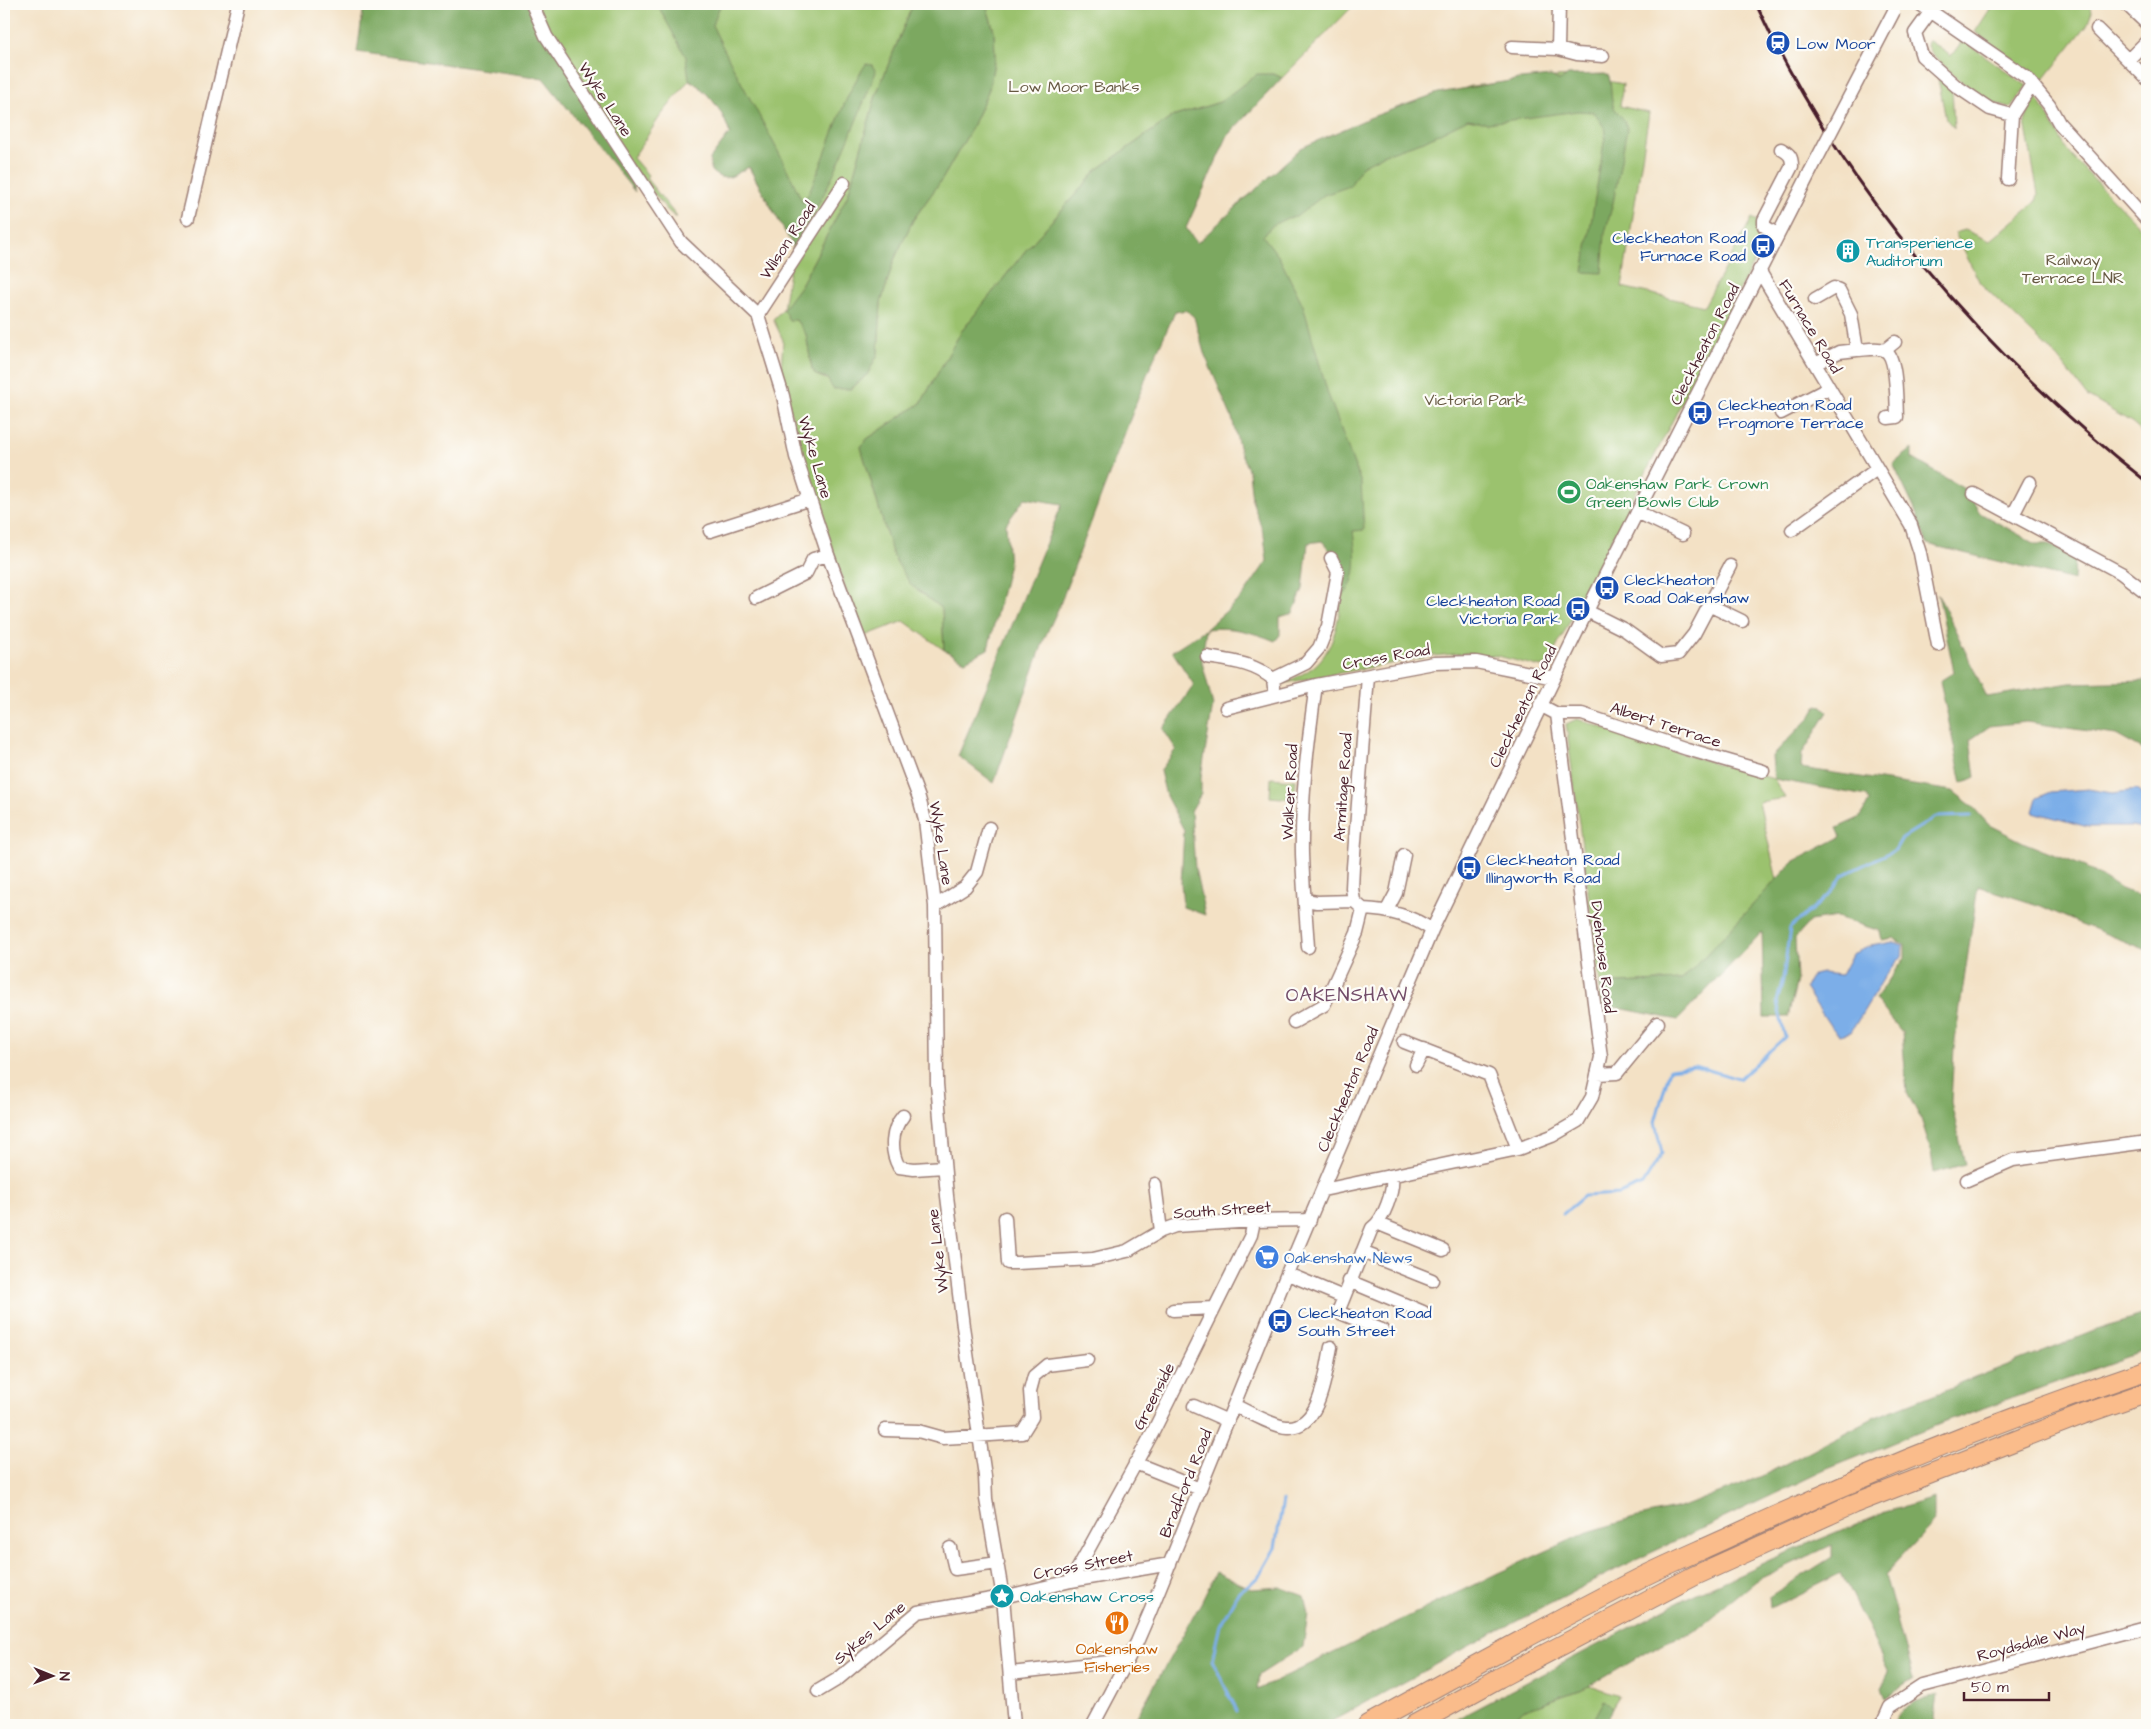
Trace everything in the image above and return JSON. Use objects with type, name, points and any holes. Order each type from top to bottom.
[{"type":"highway","points":[[1367,1725],[1491,1656],[1642,1577],[1815,1497],[1941,1444],[2072,1395],[2147,1370]]},
{"type":"highway","points":[[1414,1725],[1499,1678],[1694,1576],[1853,1504],[2084,1414],[2147,1392]]},
{"type":"street","points":[[188,218],[225,53],[238,4]]},
{"type":"street","name":"Wyke Lane","points":[[532,4],[546,36],[681,242],[758,314],[782,396],[796,457],[828,555],[919,798],[925,820],[935,906],[937,1084],[944,1167],[954,1256],[985,1476],[986,1499],[1003,1597],[1014,1725]]},
{"type":"street","points":[[1558,49],[1559,4]]},
{"type":"street","points":[[1920,4],[2026,77],[2049,105],[2059,123],[2147,220]]},
{"type":"street","points":[[2126,4],[2147,24]]},
{"type":"street","name":"Cleckheaton Road","points":[[1297,1249],[1432,930],[1540,705],[1778,234],[1896,8]]},
{"type":"street","points":[[1931,12],[1915,33],[1922,56],[1956,86],[1990,109],[2012,115]]},
{"type":"street","points":[[2097,29],[2147,79]]},
{"type":"street","points":[[2128,60],[2146,42]]},
{"type":"street","points":[[1512,48],[1558,49],[1577,54],[1604,56]]},
{"type":"street","points":[[2008,179],[2012,115],[2032,84]]},
{"type":"street","points":[[1778,234],[1764,226],[1764,220],[1792,166],[1792,159],[1789,153],[1781,149]]},
{"type":"street","name":"Wilson Road","points":[[758,314],[844,183]]},
{"type":"street","name":"Furnace Road","points":[[1760,270],[1911,525],[1920,553],[1938,645]]},
{"type":"street","points":[[1815,299],[1834,288],[1839,290],[1851,314],[1857,350]]},
{"type":"street","points":[[1815,364],[1839,352],[1890,346],[1894,368],[1897,418],[1888,418]]},
{"type":"street","points":[[1781,413],[1829,388]]},
{"type":"street","points":[[1792,530],[1877,469]]},
{"type":"street","points":[[2013,515],[2030,482]]},
{"type":"street","points":[[1974,494],[2121,573],[2147,593]]},
{"type":"street","points":[[710,531],[810,499]]},
{"type":"street","points":[[1637,512],[1684,534]]},
{"type":"street","points":[[756,598],[806,573],[813,559],[828,555]]},
{"type":"street","points":[[1273,679],[1306,663],[1319,648],[1334,604],[1338,572],[1331,558]]},
{"type":"street","points":[[1587,610],[1625,630],[1661,656],[1678,654],[1694,634],[1730,566]]},
{"type":"street","points":[[1709,605],[1742,621]]},
{"type":"street","points":[[1208,657],[1243,662],[1262,669],[1273,679],[1276,697]]},
{"type":"street","name":"Cross Road","points":[[1226,708],[1276,697],[1316,685],[1434,663],[1476,662],[1554,678]]},
{"type":"street","name":"Armitage Road","points":[[1294,1022],[1324,1005],[1357,933],[1359,905],[1352,888],[1368,676]]},
{"type":"street","name":"Walker Road","points":[[1308,946],[1302,854],[1305,767],[1316,685]]},
{"type":"street","points":[[1540,705],[1557,714]]},
{"type":"street","name":"Albert Terrace","points":[[1557,714],[1582,714],[1687,749],[1763,770]]},
{"type":"street","name":"Dyehouse Road","points":[[1323,1190],[1518,1149],[1552,1136],[1578,1121],[1592,1097],[1600,1057],[1557,714]]},
{"type":"street","points":[[935,906],[965,887],[977,872],[990,828]]},
{"type":"street","points":[[1387,910],[1396,893],[1404,855]]},
{"type":"street","points":[[1305,900],[1359,905],[1387,910],[1423,924],[1432,930]]},
{"type":"street","points":[[1597,1074],[1617,1073],[1658,1023]]},
{"type":"street","points":[[1404,1042],[1489,1075],[1518,1149]]},
{"type":"street","points":[[1416,1066],[1424,1049]]},
{"type":"street","points":[[903,1116],[894,1129],[894,1148],[899,1167],[914,1169],[944,1167]]},
{"type":"street","points":[[1967,1180],[2012,1160],[2147,1142]]},
{"type":"street","points":[[1382,1330],[1338,1312],[1372,1228],[1379,1224],[1394,1186],[1392,1177]]},
{"type":"street","points":[[1155,1184],[1161,1231]]},
{"type":"street","name":"South Street","points":[[1005,1218],[1008,1263],[1093,1259],[1126,1251],[1161,1231],[1174,1226],[1310,1220]]},
{"type":"street","name":"Greenside","points":[[1071,1581],[1169,1400],[1251,1235],[1254,1221]]},
{"type":"street","points":[[1379,1224],[1443,1250]]},
{"type":"street","name":"Bradford Road","points":[[1093,1725],[1137,1642],[1297,1249]]},
{"type":"street","points":[[1362,1252],[1432,1280]]},
{"type":"street","points":[[1288,1274],[1343,1297]]},
{"type":"street","points":[[1349,1281],[1423,1312]]},
{"type":"street","points":[[1173,1310],[1214,1308]]},
{"type":"street","points":[[1234,1405],[1287,1428],[1303,1424],[1315,1411],[1331,1347]]},
{"type":"street","points":[[885,1430],[918,1432],[943,1438],[1022,1433],[1032,1417],[1030,1391],[1034,1376],[1047,1365],[1087,1360]]},
{"type":"street","points":[[1194,1406],[1228,1421]]},
{"type":"street","points":[[1136,1463],[1200,1489]]},
{"type":"street","points":[[950,1548],[955,1569],[998,1563]]},
{"type":"street","name":"Cross Street","points":[[1003,1597],[1071,1581],[1170,1564]]},
{"type":"street","name":"Sykes Lane","points":[[818,1690],[838,1679],[918,1612],[1003,1597]]},
{"type":"street","name":"Roydsdale Way","points":[[1882,1725],[1890,1707],[1922,1686],[2147,1627]]},
{"type":"street","points":[[1010,1672],[1128,1660]]},
{"type":"green space","points":[[364,4],[532,4],[623,154],[635,192],[543,78],[357,52]]},
{"type":"green space","name":"Low Moor Banks","points":[[536,4],[913,4],[876,95],[848,195],[801,285],[784,309],[796,320],[806,334],[812,369],[816,375],[851,389],[867,375],[878,354],[881,303],[894,260],[913,220],[943,178],[970,131],[989,89],[995,57],[994,31],[986,4],[1355,4],[1282,78],[1274,74],[1257,75],[1220,102],[1172,117],[1098,169],[1026,250],[961,332],[921,403],[867,439],[861,447],[893,556],[911,585],[942,609],[944,650],[904,621],[865,636],[845,588],[798,442],[781,370],[783,340],[773,319],[783,309],[793,246],[730,134],[722,112],[703,89],[689,80],[659,118],[633,158],[648,175],[646,178],[677,217],[675,217],[667,210],[607,135]]},
{"type":"green space","points":[[657,4],[721,4],[712,25],[803,203],[812,186],[847,97],[856,80],[866,64],[872,65],[876,72],[829,183],[793,246],[749,167],[726,178],[716,175],[711,171],[710,159],[730,133],[723,116],[714,103],[689,79],[686,57]]},
{"type":"green space","points":[[913,4],[986,4],[994,31],[995,57],[989,89],[970,131],[943,178],[913,220],[894,260],[881,303],[878,354],[867,375],[851,389],[833,389],[827,378],[816,375],[812,369],[806,334],[796,320],[789,320],[783,309],[801,285],[848,195],[876,95]]},
{"type":"green space","points":[[1983,4],[2090,4],[2092,12],[2087,25],[2042,82],[1975,32],[1990,9]]},
{"type":"green space","points":[[1928,40],[1951,56],[1963,40],[2027,86],[2010,108],[1987,100],[1967,86],[1931,53],[1927,46]]},
{"type":"green space","points":[[1257,74],[1274,74],[1282,78],[1228,135],[1186,228],[1197,243],[1301,148],[1369,118],[1438,93],[1551,76],[1560,81],[1568,75],[1605,74],[1609,76],[1613,105],[1625,121],[1627,129],[1613,203],[1605,233],[1602,273],[1583,272],[1606,130],[1594,112],[1578,111],[1488,123],[1468,119],[1424,141],[1385,154],[1362,166],[1350,186],[1324,195],[1296,217],[1287,218],[1273,225],[1263,236],[1279,257],[1303,305],[1328,394],[1361,483],[1364,530],[1353,531],[1356,558],[1354,576],[1347,591],[1341,598],[1341,573],[1334,555],[1322,541],[1308,543],[1303,589],[1293,613],[1280,617],[1280,635],[1275,641],[1241,630],[1224,628],[1206,629],[1243,596],[1267,561],[1264,535],[1252,500],[1249,472],[1240,451],[1232,418],[1204,353],[1194,317],[1186,310],[1175,312],[1148,372],[1059,607],[1045,637],[994,783],[958,756],[1062,504],[1025,498],[1006,524],[1009,564],[988,649],[965,661],[944,650],[942,609],[911,585],[893,556],[861,447],[867,439],[921,403],[961,332],[1026,250],[1098,169],[1172,117],[1220,102]]},
{"type":"green space","name":"Victoria Park","points":[[1582,76],[1623,84],[1620,106],[1649,113],[1622,287],[1704,306],[1752,218],[1760,222],[1766,238],[1548,664],[1541,667],[1498,656],[1465,653],[1433,656],[1285,683],[1312,668],[1328,649],[1337,624],[1343,573],[1230,216],[1242,200],[1372,121],[1471,86]]},
{"type":"green space","points":[[1938,79],[1952,87],[1954,128],[1946,119]]},
{"type":"green space","name":"Railway Terrace LNR","points":[[2035,93],[2070,155],[2147,234],[2147,440],[2133,423],[2087,396],[2059,359],[1980,283],[1955,233],[1965,230],[1990,241],[2036,202],[2038,194],[2025,122]]},
{"type":"green space","points":[[1912,449],[1912,458],[1966,490],[1980,513],[2036,544],[2049,544],[2075,557],[2074,580],[1927,544],[1915,510],[1893,464]]},
{"type":"green space","points":[[1938,594],[1987,697],[2070,683],[2147,681],[2147,752],[2116,735],[2026,722],[1990,726],[1970,740],[1975,777],[1962,783],[1940,681],[1954,672]]},
{"type":"green space","points":[[1206,629],[1202,662],[1213,705],[1201,777],[1201,794],[1191,811],[1195,868],[1205,915],[1183,907],[1181,883],[1184,830],[1166,796],[1160,771],[1176,749],[1163,729],[1194,685],[1172,651]]},
{"type":"green space","points":[[1817,705],[1822,706],[1828,712],[1802,754],[1801,768],[1953,791],[1972,806],[1989,825],[2025,843],[2085,867],[2119,888],[2147,899],[2147,950],[2041,906],[1978,886],[1954,1048],[1951,1102],[1965,1164],[1934,1173],[1930,1147],[1921,1119],[1907,1093],[1902,1032],[1875,999],[1905,958],[1905,945],[1893,938],[1882,940],[1880,931],[1837,917],[1810,921],[1795,938],[1797,980],[1788,1017],[1764,1017],[1762,932],[1678,1020],[1599,1004],[1600,984],[1682,980],[1793,862],[1841,837],[1837,828],[1859,818],[1869,802],[1866,796],[1774,779],[1772,756],[1811,716]]},
{"type":"green space","points":[[1577,719],[1686,755],[1774,779],[1785,798],[1759,802],[1777,880],[1682,980],[1600,984],[1566,724]]},
{"type":"green space","points":[[1271,778],[1296,780],[1294,799],[1270,797]]},
{"type":"green space","points":[[2147,1314],[2147,1350],[1945,1422],[1825,1470],[1617,1569],[1471,1645],[1325,1725],[1132,1725],[1202,1601],[1216,1572],[1251,1589],[1280,1587],[1304,1596],[1308,1615],[1303,1647],[1259,1675],[1257,1690],[1498,1573],[1588,1532],[1634,1518],[1680,1508],[1762,1476],[1873,1418],[2094,1331]]},
{"type":"green space","points":[[1934,1498],[1934,1522],[1885,1575],[1913,1679],[1885,1697],[1881,1688],[1889,1672],[1841,1573],[1771,1608],[1770,1596],[1832,1557],[1832,1545],[1755,1581],[1693,1632],[1663,1643],[1590,1686],[1523,1710],[1509,1725],[1445,1725],[1685,1599],[1772,1559],[1886,1512]]},
{"type":"green space","points":[[1590,1686],[1619,1696],[1601,1725],[1509,1725],[1523,1710]]},
{"type":"green space","points":[[1937,1695],[1933,1725],[1893,1725],[1896,1718],[1905,1708],[1923,1699]]},
{"type":"green space","points":[[1604,1701],[1612,1707],[1605,1725],[1591,1725]]},
{"type":"water","points":[[2088,789],[2112,793],[2138,790],[2147,803],[2147,830],[2131,827],[2088,827],[2033,812],[2037,798],[2051,792]]},
{"type":"water","points":[[1893,942],[1903,945],[1902,956],[1885,976],[1851,1032],[1840,1035],[1831,1027],[1805,988],[1811,976],[1821,973],[1841,975],[1852,954],[1871,946]]},
{"type":"waterway","points":[[1563,1214],[1584,1196],[1619,1194],[1643,1184],[1662,1153],[1655,1122],[1670,1069],[1695,1066],[1739,1079],[1785,1037],[1777,1002],[1783,979],[1790,928],[1830,894],[1843,875],[1895,850],[1902,838],[1936,817],[1971,816]]},
{"type":"waterway","points":[[1237,1711],[1212,1660],[1220,1625],[1239,1591],[1258,1578],[1275,1548],[1283,1500]]},
{"type":"railway","points":[[1756,4],[1791,73],[1831,139],[1875,204],[1923,266],[1975,324],[2030,380],[2088,433],[2147,482]]},
{"type":"place","name":"Low Moor","points":[[1778,43]]},
{"type":"place","name":"Cleckheaton Road Furnace Road","points":[[1763,246]]},
{"type":"place","name":"Transperience Auditorium","points":[[1848,251]]},
{"type":"place","name":"Cleckheaton Road Frogmore Terrace","points":[[1700,413]]},
{"type":"place","name":"Oakenshaw Park Crown Green Bowls Club","points":[[1569,492]]},
{"type":"place","name":"Cleckheaton Road Oakenshaw","points":[[1607,588]]},
{"type":"place","name":"Cleckheaton Road Victoria Park","points":[[1578,609]]},
{"type":"place","name":"Cleckheaton Road Illingworth Road","points":[[1469,868]]},
{"type":"place","name":"Oakenshaw News","points":[[1267,1257]]},
{"type":"place","name":"Cleckheaton Road South Street","points":[[1280,1321]]},
{"type":"place","name":"Oakenshaw Cross","points":[[1002,1596]]},
{"type":"place","name":"Oakenshaw Fisheries","points":[[1117,1623]]},
{"type":"district","name":"OAKENSHAW","points":[[1347,994]]}]
